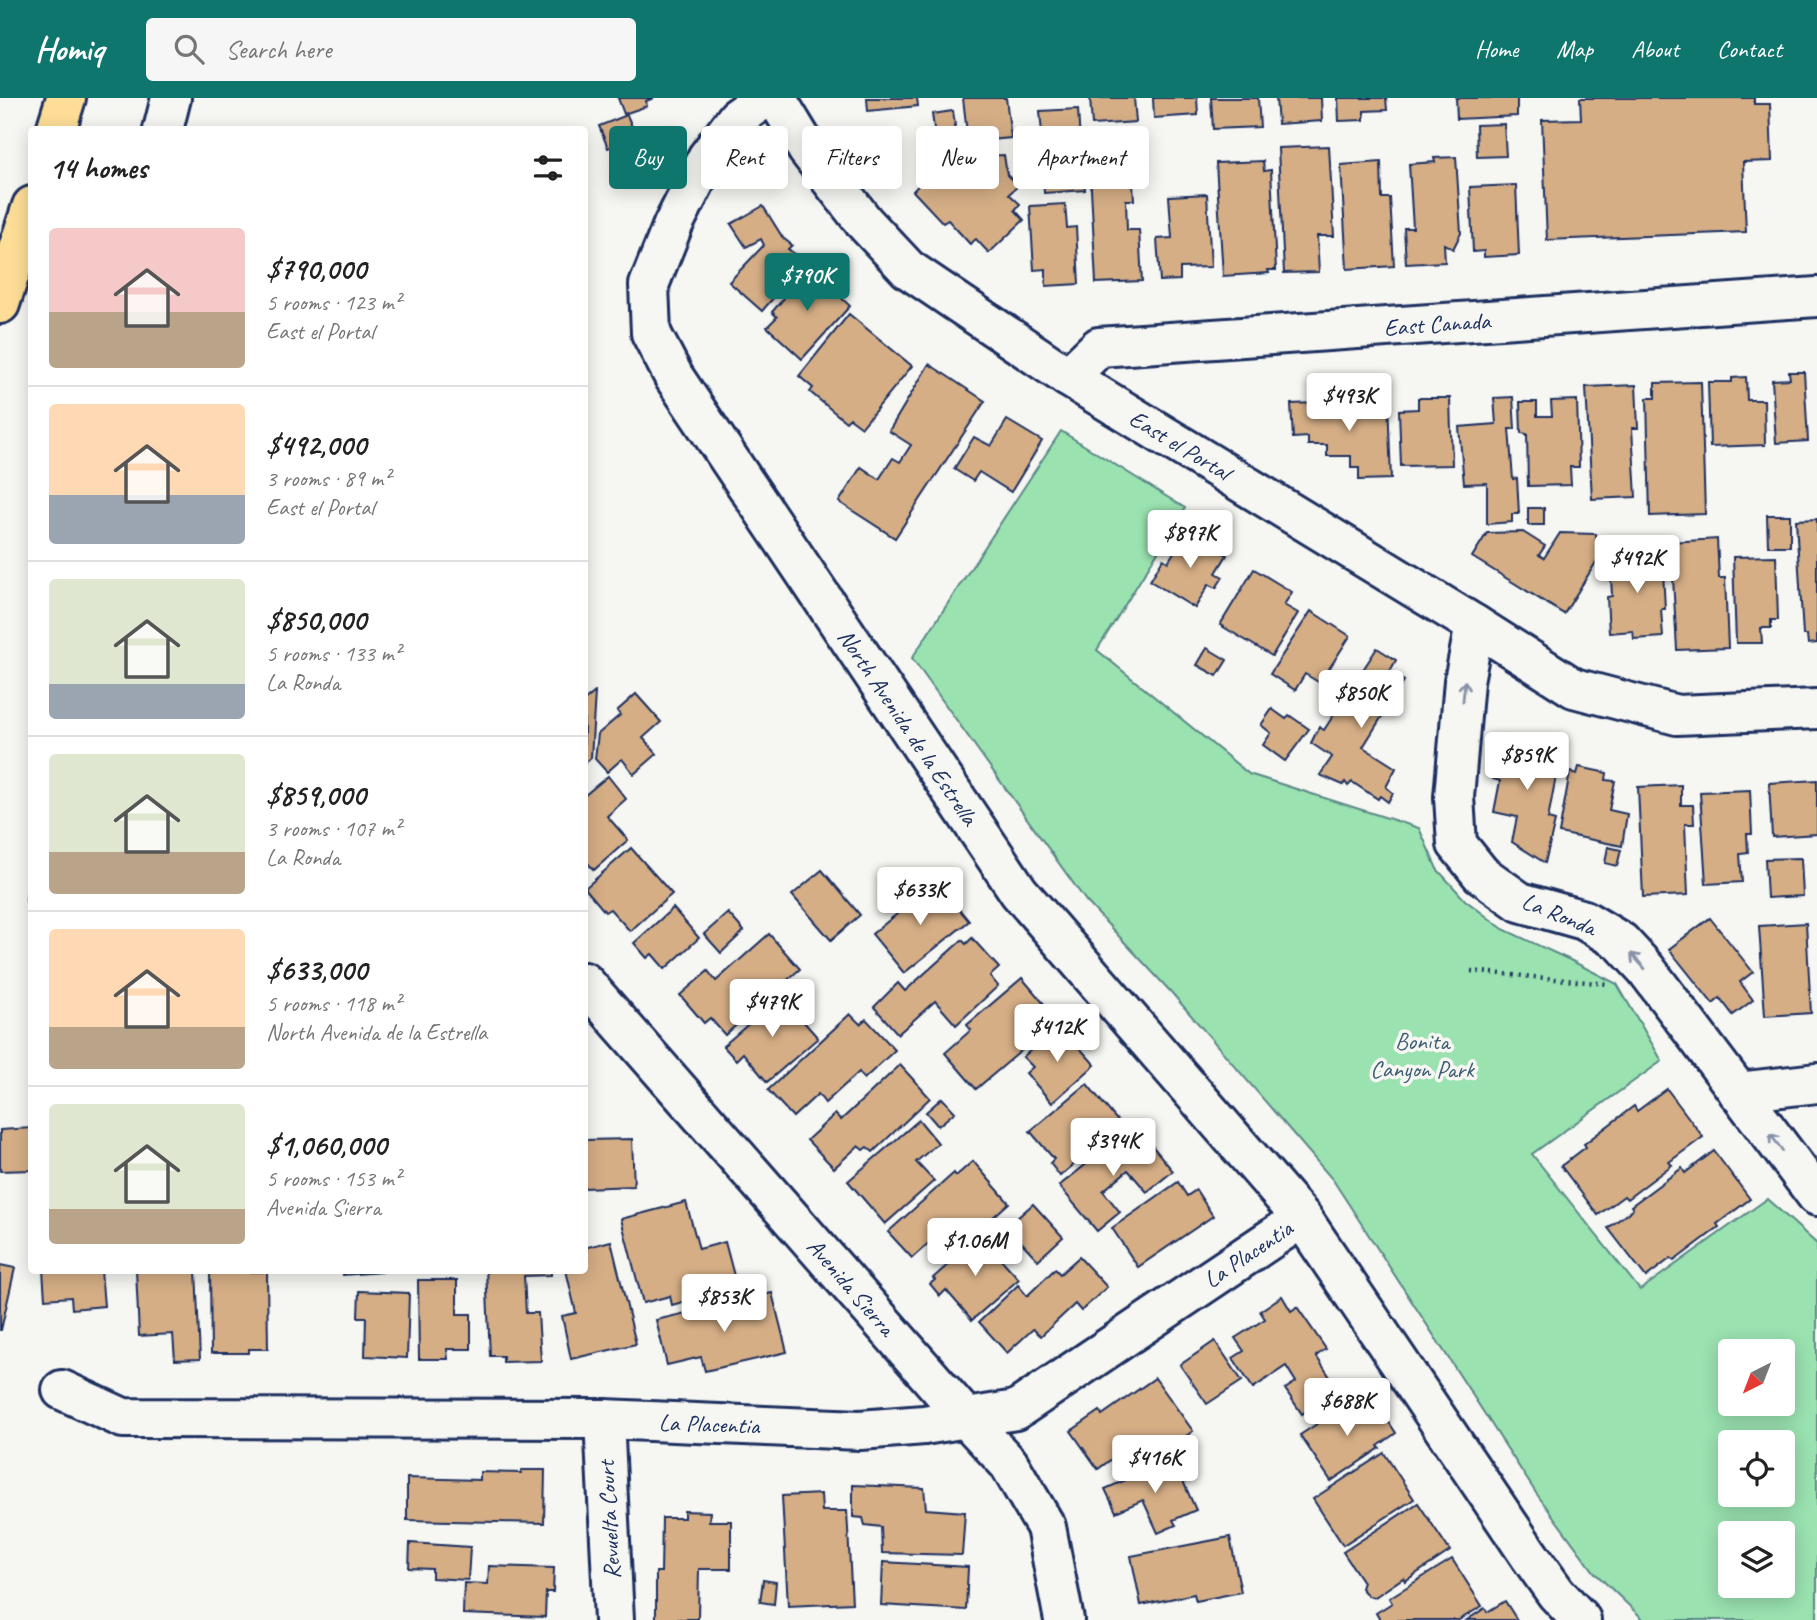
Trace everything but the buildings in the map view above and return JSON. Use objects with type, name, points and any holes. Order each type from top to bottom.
[{"type":"highway","points":[[57,126],[66,98]]},
{"type":"highway","points":[[0,304],[28,218]]},
{"type":"street","points":[[164,126],[170,98]]},
{"type":"street","name":"North Avenida de la Estrella","points":[[765,98],[737,118],[707,158],[673,226],[649,285],[650,333],[674,377],[1019,892],[1302,1218],[1529,1555],[1556,1593],[1581,1620]]},
{"type":"street","name":"East el Portal","points":[[776,98],[807,149],[864,222],[908,269],[1068,377],[1574,688],[1677,715],[1817,709]]},
{"type":"street","name":"East Canada","points":[[1068,377],[1099,347],[1817,297]]},
{"type":"street","name":"La Ronda","points":[[1475,625],[1464,681],[1454,797],[1457,844],[1481,874],[1520,902],[1584,920],[1622,943],[1646,969],[1817,1196]]},
{"type":"street","name":"Avenida Sierra","points":[[592,1003],[1009,1464],[1046,1527],[1064,1620]]},
{"type":"street","points":[[1738,1092],[1817,1083]]},
{"type":"street","name":"La Placentia","points":[[62,1390],[123,1418],[604,1419],[860,1430],[967,1419],[1016,1410],[1302,1218]]},
{"type":"street","name":"Revuelta Court","points":[[604,1419],[614,1620]]},
{"type":"path","points":[[1471,971],[1624,985],[1646,969]]},
{"type":"green space","name":"Bonita Canyon Park","points":[[1061,431],[1185,508],[1097,650],[1249,774],[1419,828],[1437,869],[1465,900],[1503,929],[1617,984],[1662,1061],[1532,1154],[1640,1290],[1767,1199],[1817,1244],[1817,1620],[1644,1620],[1595,1573],[1536,1493],[1333,1180],[1171,992],[1086,901],[912,658]]}]
